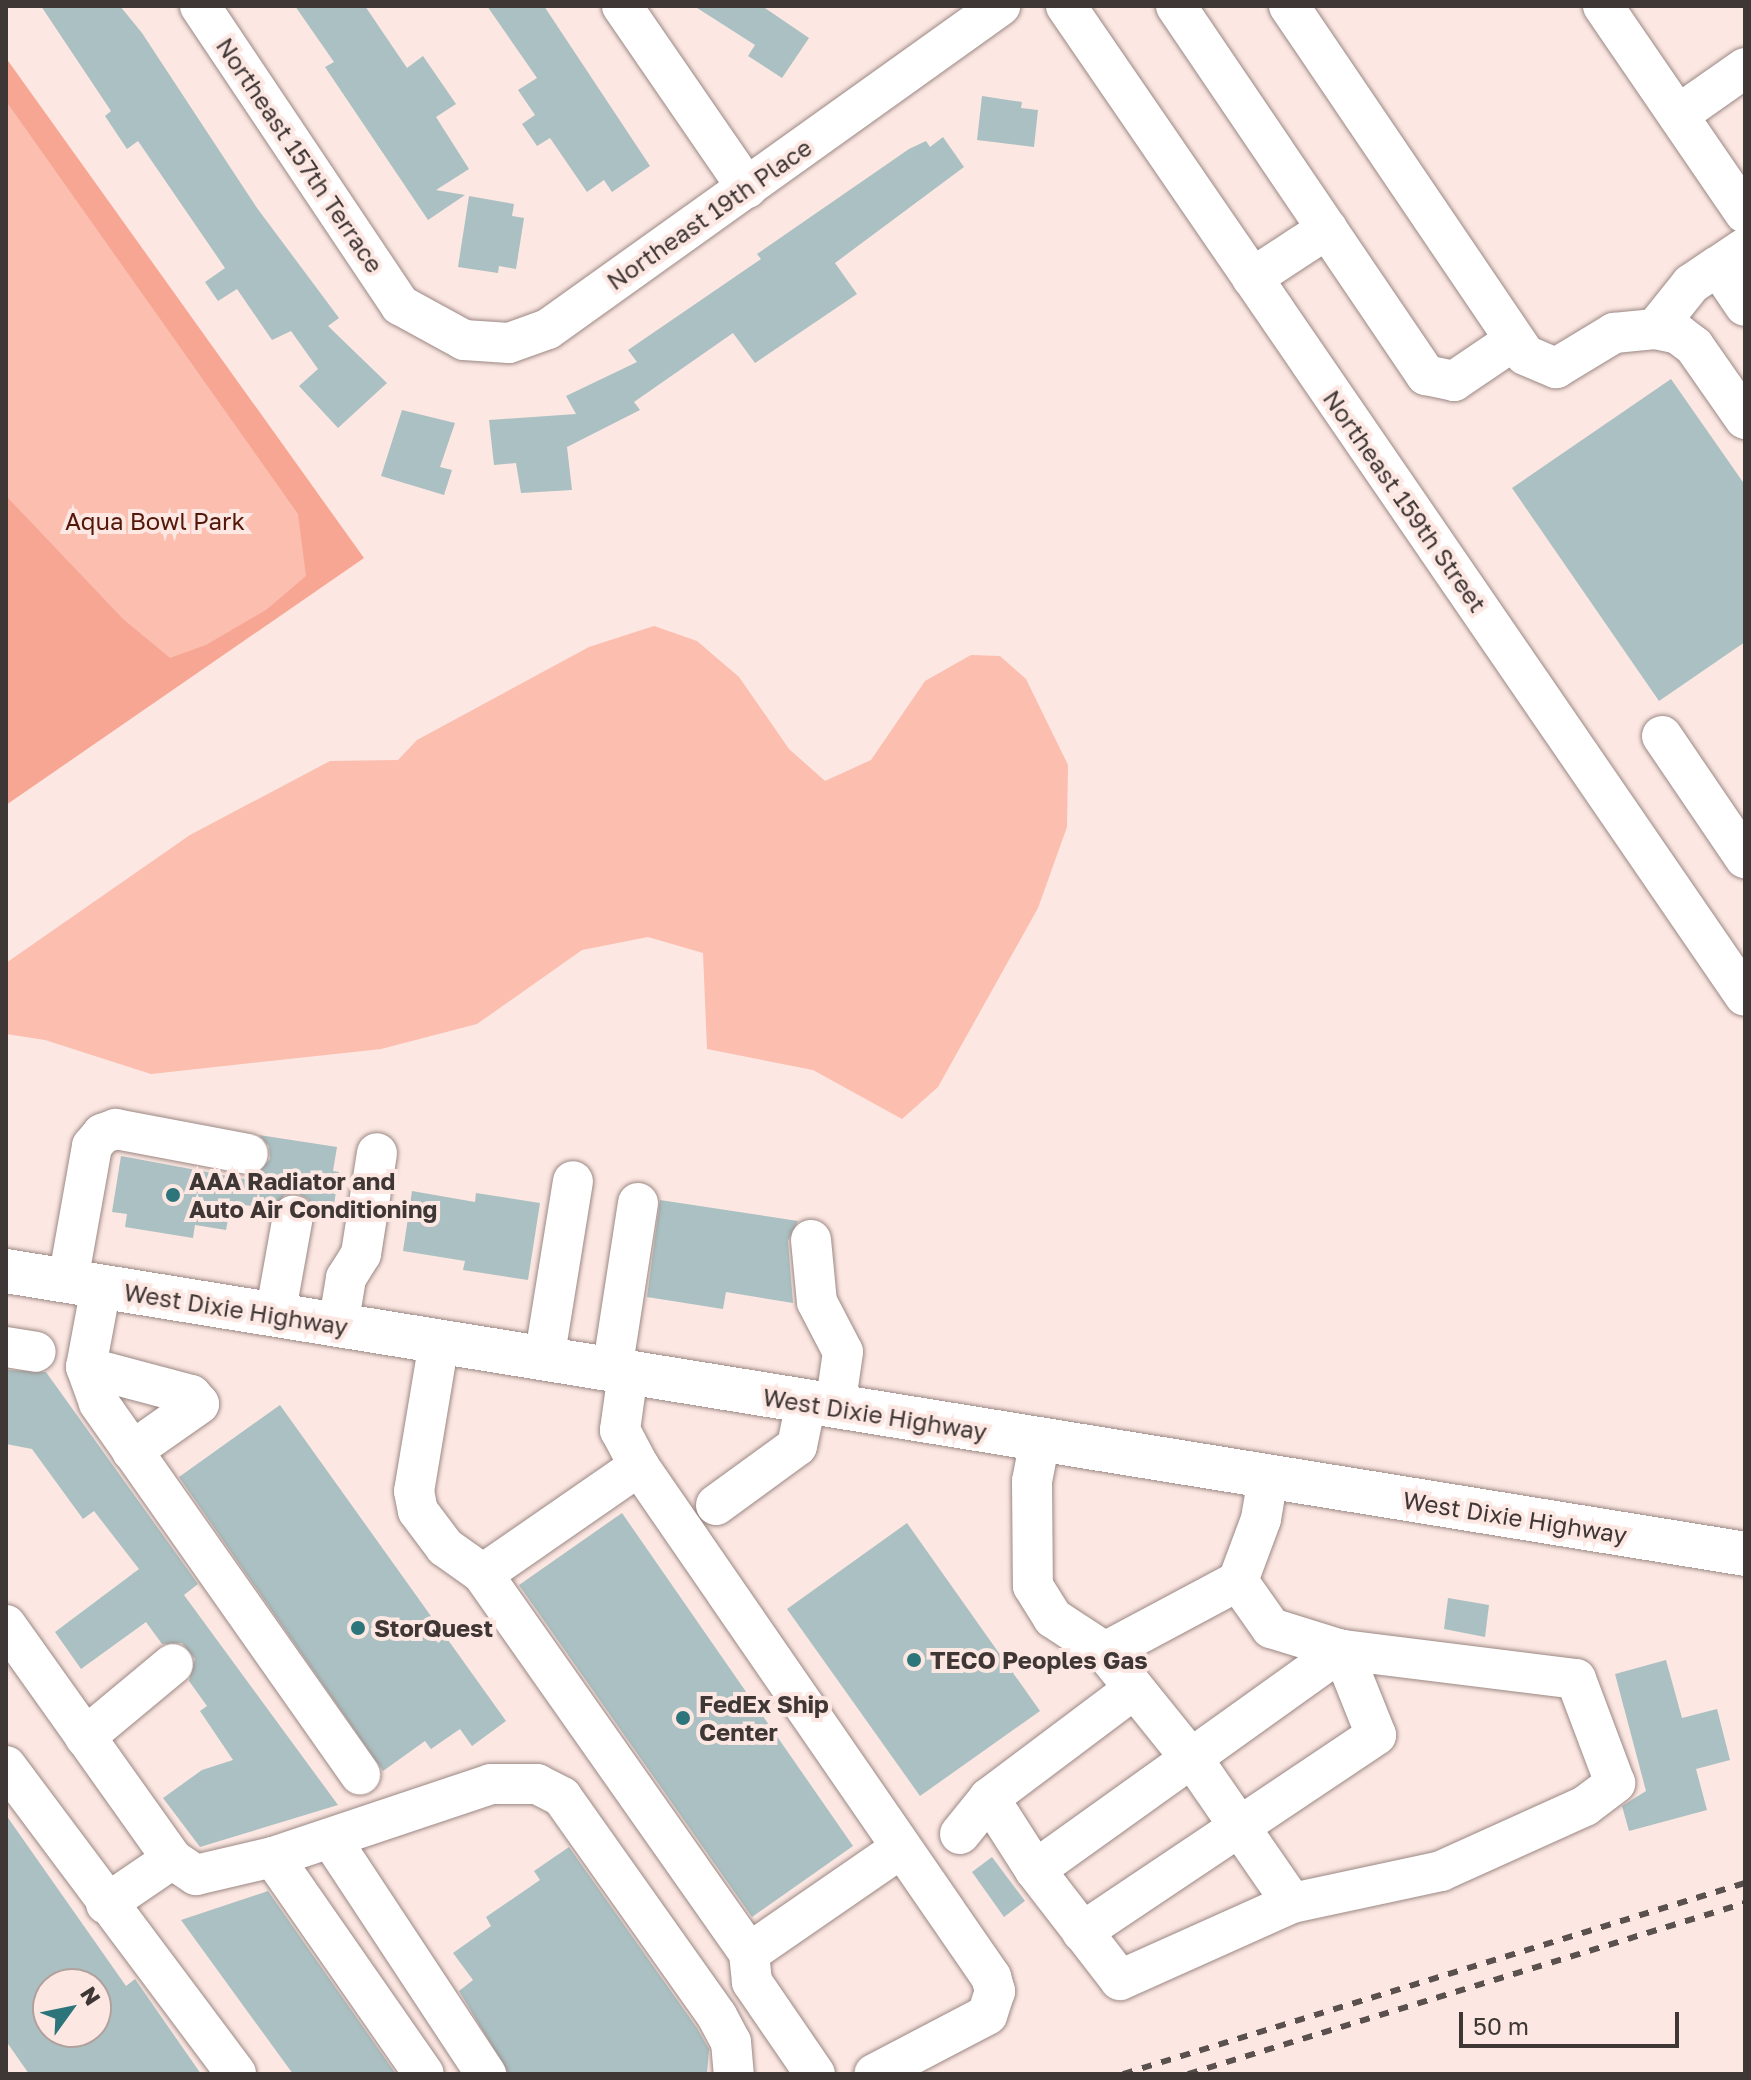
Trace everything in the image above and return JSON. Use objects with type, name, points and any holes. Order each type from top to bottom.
[{"type":"main road","name":"West Dixie Highway","points":[[6,1271],[1745,1554]]},
{"type":"street","name":"Northeast 157th Terrace","points":[[200,6],[400,305]]},
{"type":"street","points":[[622,6],[747,188]]},
{"type":"street","name":"Northeast 19th Place","points":[[400,305],[464,340],[509,343],[548,329],[1000,6]]},
{"type":"street","name":"Northeast 159th Street","points":[[1066,6],[1742,984]]},
{"type":"street","points":[[1176,6],[1426,375],[1454,381],[1513,341]]},
{"type":"street","points":[[1289,6],[1513,341],[1542,366],[1556,368],[1601,337],[1655,329],[1678,334],[1694,346],[1745,419]]},
{"type":"street","points":[[1603,6],[1745,213]]},
{"type":"street","points":[[1678,115],[1745,68]]},
{"type":"street","points":[[1252,278],[1327,229]]},
{"type":"street","points":[[1655,329],[1691,284],[1731,257],[1745,306]]},
{"type":"street","points":[[1662,736],[1745,858]]},
{"type":"street","points":[[248,1154],[116,1129],[102,1134],[92,1146],[85,1284],[86,1367],[99,1403],[360,1774]]},
{"type":"street","points":[[338,1326],[346,1278],[361,1254],[377,1153]]},
{"type":"street","points":[[544,1360],[573,1181]]},
{"type":"street","points":[[638,1203],[620,1372],[620,1430],[639,1466],[991,1977],[994,2003],[987,2015],[874,2074]]},
{"type":"street","points":[[275,1316],[293,1216]]},
{"type":"street","points":[[716,1505],[797,1446],[821,1405],[843,1352],[817,1302],[811,1240]]},
{"type":"street","points":[[439,1342],[414,1491],[418,1511],[437,1538],[462,1563],[483,1574],[749,1953],[752,1982],[815,2074]]},
{"type":"street","points":[[86,1367],[191,1395],[199,1404],[132,1451]]},
{"type":"street","points":[[1040,1440],[1032,1481],[1033,1586],[1053,1618],[1105,1652],[1189,1758],[1292,1903]]},
{"type":"street","points":[[483,1574],[639,1466]]},
{"type":"street","points":[[1105,1652],[1238,1581],[1261,1519],[1268,1477]]},
{"type":"street","points":[[989,1798],[1035,1870],[1120,1980],[1292,1903],[1441,1871],[1585,1806],[1615,1783],[1576,1679],[1342,1650],[1271,1628],[1238,1581]]},
{"type":"street","points":[[6,1625],[182,1869],[210,1876],[331,1839],[491,1784],[537,1784],[562,1797],[717,2016],[731,2042],[734,2074]]},
{"type":"street","points":[[1082,1932],[1376,1735],[1342,1650]]},
{"type":"street","points":[[1035,1870],[1342,1650]]},
{"type":"street","points":[[85,1737],[173,1664]]},
{"type":"street","points":[[960,1834],[989,1798],[1134,1689]]},
{"type":"street","points":[[6,1766],[106,1904],[160,1967],[236,2074]]},
{"type":"street","points":[[331,1839],[486,2074]]},
{"type":"street","points":[[749,1953],[901,1848]]},
{"type":"street","points":[[273,1857],[424,2074]]},
{"type":"street","points":[[106,1904],[172,1859]]},
{"type":"green space","name":"Aqua Bowl Park","points":[[6,58],[364,558],[6,805]]},
{"type":"shaded area","name":"Aqua Bowl Park","points":[[6,101],[298,514],[306,576],[266,610],[206,645],[170,658],[123,619],[8,498]]},
{"type":"shaded area","points":[[654,626],[697,641],[739,677],[789,749],[825,781],[871,760],[925,681],[971,655],[1000,656],[1026,679],[1068,765],[1067,827],[1038,908],[938,1087],[902,1119],[813,1070],[707,1049],[703,953],[648,937],[582,950],[477,1024],[381,1049],[151,1074],[45,1040],[6,1034],[6,963],[190,835],[330,761],[398,760],[417,740],[589,647]]},
{"type":"building","points":[[41,6],[120,6],[142,33],[257,208],[339,318],[328,326],[387,383],[338,428],[299,386],[318,369],[291,331],[272,340],[237,289],[218,301],[205,282],[225,268],[138,141],[127,149],[105,116],[111,111]]},
{"type":"building","points":[[295,6],[365,6],[407,68],[423,56],[456,104],[436,117],[469,169],[436,190],[465,195],[428,220],[325,67],[334,62]]},
{"type":"building","points":[[487,6],[544,6],[650,166],[612,192],[604,180],[587,192],[550,138],[537,146],[522,124],[535,115],[518,90],[537,78]]},
{"type":"building","points":[[694,6],[762,6],[809,38],[782,78],[748,56],[755,45]]},
{"type":"building","points":[[982,96],[1022,102],[1021,108],[1038,110],[1034,147],[977,140]]},
{"type":"building","points":[[943,137],[964,167],[835,263],[857,294],[755,363],[733,333],[634,402],[640,410],[567,447],[572,490],[521,493],[516,463],[494,465],[489,420],[576,414],[566,396],[637,362],[628,350],[761,259],[757,254],[909,149],[926,141],[930,147]]},
{"type":"building","points":[[469,196],[514,204],[512,216],[524,218],[516,269],[499,266],[498,273],[458,267]]},
{"type":"building","points":[[1671,379],[1745,485],[1745,642],[1659,701],[1512,488]]},
{"type":"building","points":[[402,410],[455,423],[440,467],[452,470],[444,495],[381,476]]},
{"type":"building","points":[[259,1135],[337,1147],[333,1171],[339,1172],[332,1218],[315,1216],[308,1199],[296,1193],[285,1195],[272,1209],[231,1203],[226,1230],[195,1225],[193,1238],[125,1227],[127,1214],[112,1212],[121,1156],[250,1180],[270,1159],[269,1146]]},
{"type":"building","points":[[412,1191],[475,1202],[476,1193],[540,1203],[528,1280],[463,1270],[465,1261],[403,1251]]},
{"type":"building","points":[[660,1200],[798,1221],[788,1241],[793,1303],[726,1292],[723,1309],[647,1297]]},
{"type":"building","points":[[6,1370],[46,1372],[198,1584],[184,1595],[338,1805],[200,1847],[163,1798],[202,1770],[233,1760],[200,1711],[207,1706],[189,1681],[195,1659],[182,1643],[162,1644],[146,1622],[81,1669],[55,1632],[139,1569],[94,1511],[83,1519],[32,1449],[6,1444]]},
{"type":"building","name":"StorQuest","points":[[280,1405],[506,1721],[472,1746],[460,1729],[431,1749],[425,1741],[383,1771],[179,1477]]},
{"type":"building","name":"FedEx Ship Center","points":[[622,1513],[853,1846],[752,1917],[519,1585]]},
{"type":"building","name":"TECO Peoples Gas","points":[[907,1523],[1040,1711],[920,1796],[787,1609]]},
{"type":"building","points":[[1448,1598],[1489,1605],[1485,1637],[1444,1629]]},
{"type":"building","points":[[1666,1660],[1682,1718],[1717,1709],[1730,1760],[1696,1769],[1707,1810],[1629,1831],[1622,1806],[1646,1791],[1615,1674]]},
{"type":"building","points":[[6,1815],[126,1986],[135,1979],[201,2074],[29,2074],[6,2041]]},
{"type":"building","points":[[569,1847],[697,2028],[709,2049],[707,2074],[509,2074],[459,1991],[473,1980],[453,1953],[491,1926],[486,1917],[540,1880],[534,1871]]},
{"type":"building","points":[[992,1857],[1025,1901],[1004,1917],[972,1872]]},
{"type":"building","points":[[268,1891],[396,2074],[293,2074],[181,1920]]},
{"type":"railway","points":[[1123,2074],[1745,1883]]},
{"type":"railway","points":[[1188,2074],[1745,1903]]},
{"type":"place","name":"AAA Radiator and Auto Air Conditioning","points":[[173,1195]]},
{"type":"place","name":"StorQuest","points":[[358,1628]]},
{"type":"place","name":"TECO Peoples Gas","points":[[914,1660]]},
{"type":"place","name":"FedEx Ship Center","points":[[683,1718]]}]
